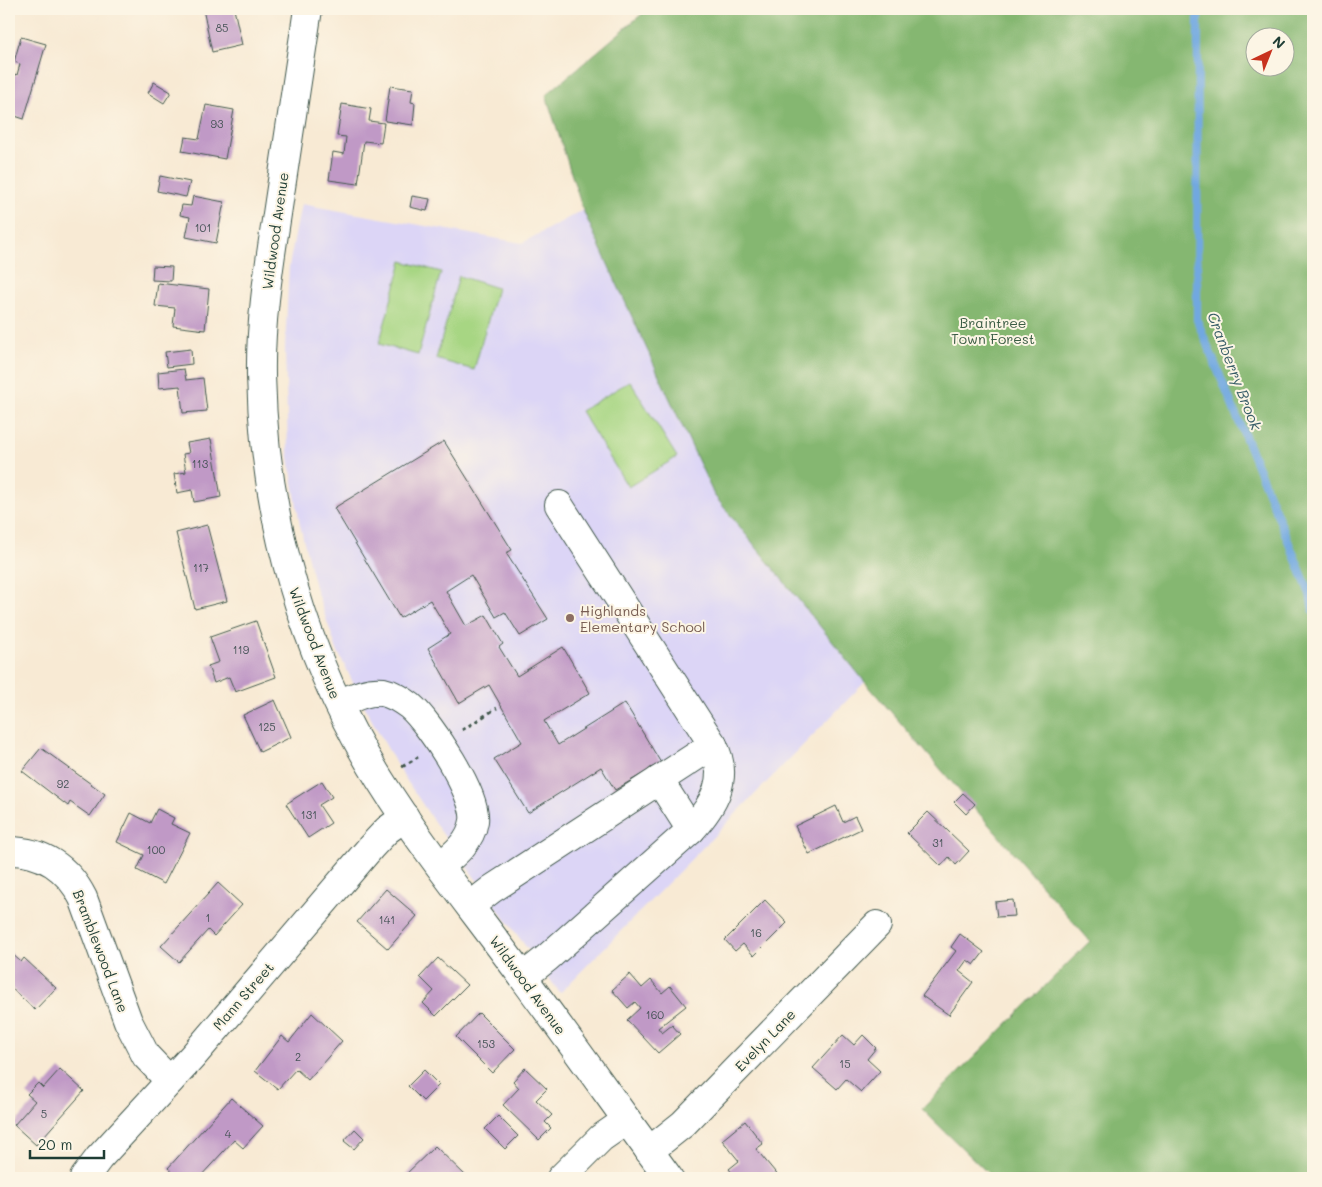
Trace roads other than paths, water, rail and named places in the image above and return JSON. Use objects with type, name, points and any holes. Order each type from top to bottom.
[{"type":"street","name":"Wildwood Avenue","points":[[308,9],[266,287],[261,349],[262,408],[271,485],[285,559],[305,624],[339,704],[366,756],[405,817],[669,1178]]},
{"type":"street","points":[[523,977],[547,958],[691,830],[706,811],[721,776],[719,756],[713,745],[559,504]]},
{"type":"street","points":[[339,704],[366,693],[392,694],[418,714],[451,761],[471,799],[475,814],[474,823],[466,841],[453,856],[440,866]]},
{"type":"street","points":[[470,906],[492,889],[713,745]]},
{"type":"street","points":[[658,780],[691,830]]},
{"type":"street","name":"Mann Street","points":[[84,1178],[99,1158],[170,1081],[371,847],[387,830],[405,817]]},
{"type":"street","name":"Bramblewood Lane","points":[[9,851],[27,852],[50,860],[60,867],[77,886],[133,1032],[146,1056],[170,1081]]},
{"type":"street","name":"Evelyn Lane","points":[[649,1151],[683,1124],[877,925]]},
{"type":"street","points":[[561,1178],[601,1138],[627,1120]]},
{"type":"waterway","name":"Cranberry Brook","points":[[1198,9],[1197,320],[1310,594],[1313,610]]},
{"type":"place","name":"Highlands Elementary School","points":[[570,618]]},
{"type":"park label","name":"Braintree Town Forest","points":[[993,330]]}]
